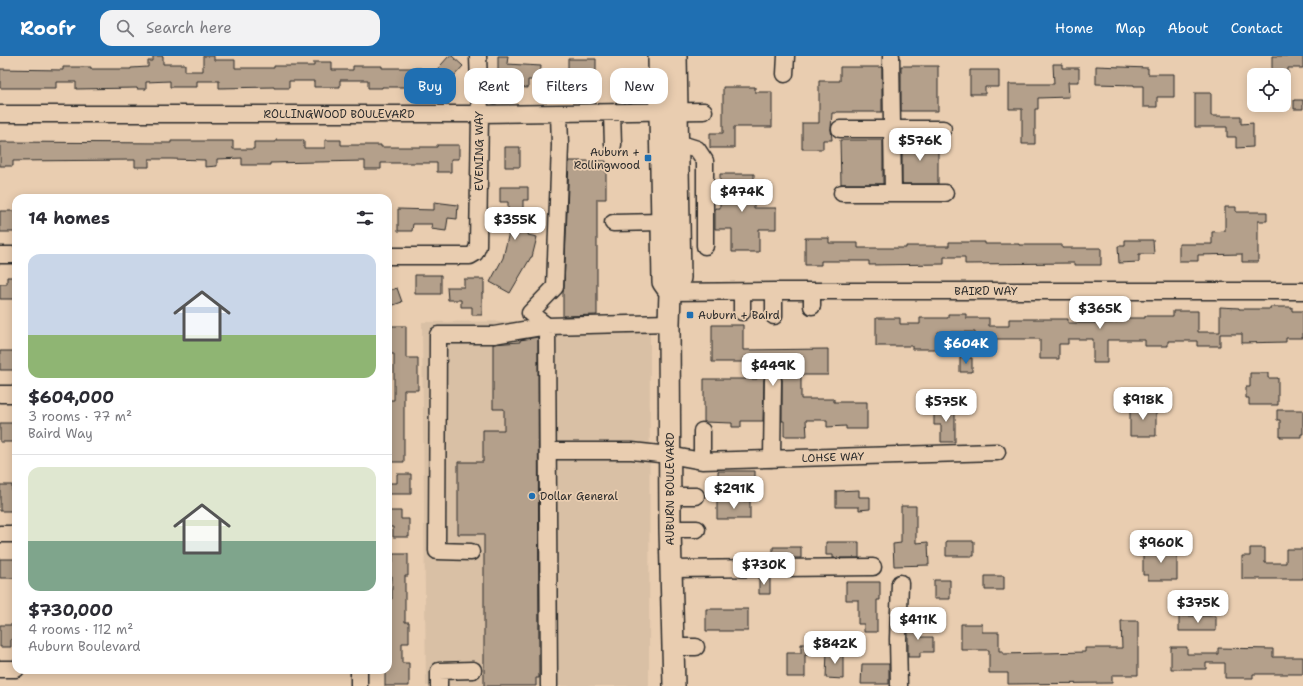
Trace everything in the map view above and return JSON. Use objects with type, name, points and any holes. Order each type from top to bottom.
[{"type":"main road","name":"AUBURN BOULEVARD","points":[[660,56],[659,58],[668,111],[678,143],[680,278],[670,292],[669,323],[670,530],[674,686]]},
{"type":"main road","name":"AUBURN BOULEVARD","points":[[670,292],[663,282],[662,222],[668,111],[676,56]]},
{"type":"street","name":"EVENING WAY","points":[[392,256],[470,256],[475,253],[478,246],[480,114],[478,56]]},
{"type":"street","points":[[785,74],[786,56]]},
{"type":"street","points":[[891,56],[893,193]]},
{"type":"street","name":"ROLLINGWOOD BOULEVARD","points":[[0,114],[480,114],[704,111]]},
{"type":"street","points":[[547,326],[530,313],[555,287],[560,145],[559,113]]},
{"type":"street","points":[[612,113],[613,145]]},
{"type":"street","points":[[840,129],[944,129]]},
{"type":"street","points":[[678,143],[697,149],[705,161],[704,190],[709,246],[679,246]]},
{"type":"street","points":[[679,192],[704,190]]},
{"type":"street","points":[[842,193],[945,193]]},
{"type":"street","points":[[613,223],[662,222]]},
{"type":"street","points":[[0,255],[12,255]]},
{"type":"street","points":[[774,291],[774,316]]},
{"type":"street","name":"BAIRD WAY","points":[[670,292],[774,291],[812,298],[844,296],[1303,291]]},
{"type":"street","points":[[742,292],[742,312]]},
{"type":"street","points":[[471,552],[437,551],[438,335],[494,335],[547,326],[669,323]]},
{"type":"street","points":[[547,326],[549,686]]},
{"type":"street","points":[[772,459],[773,380]]},
{"type":"street","points":[[0,394],[12,394]]},
{"type":"street","points":[[702,431],[702,461]]},
{"type":"street","name":"LOHSE WAY","points":[[548,451],[632,451],[669,455],[702,461],[997,452]]},
{"type":"street","points":[[670,496],[696,496]]},
{"type":"street","points":[[670,530],[697,530]]},
{"type":"street","points":[[0,534],[12,534]]},
{"type":"street","points":[[671,569],[873,567]]},
{"type":"street","points":[[899,686],[898,639],[900,583]]},
{"type":"street","points":[[673,647],[696,647]]},
{"type":"street","points":[[0,669],[12,669]]},
{"type":"street","points":[[439,686],[439,671],[473,670]]},
{"type":"street","points":[[359,674],[359,686]]},
{"type":"shaded area","points":[[650,320],[649,686],[426,686],[422,322]]},
{"type":"building","points":[[153,56],[163,56],[163,64],[185,64],[185,71],[203,71],[203,56],[214,56],[214,60],[235,60],[235,68],[314,66],[314,62],[332,62],[332,70],[353,70],[353,66],[404,68],[404,87],[368,88],[368,80],[340,80],[340,87],[314,87],[314,81],[289,81],[289,88],[219,88],[219,81],[197,81],[197,87],[170,87],[170,81],[146,82],[146,89],[76,89],[76,82],[56,82],[56,88],[0,88],[0,69],[63,70],[63,67],[91,67],[91,69],[131,69],[148,67],[148,61],[153,61]]},
{"type":"building","points":[[449,56],[452,56],[463,66],[456,74],[456,68],[438,68]]},
{"type":"building","points":[[498,56],[508,56],[507,64],[541,66],[541,68],[532,68],[532,80],[528,80],[528,88],[524,88],[524,68],[498,68]]},
{"type":"building","points":[[1272,56],[1303,56],[1303,68],[1272,68]]},
{"type":"building","points":[[568,59],[596,59],[596,68],[568,68]]},
{"type":"building","points":[[1053,64],[1062,64],[1062,68],[1079,68],[1079,82],[1068,82],[1069,97],[1038,98],[1038,109],[1035,109],[1035,144],[1022,144],[1022,109],[1009,109],[1009,84],[1054,84]]},
{"type":"building","points":[[901,66],[938,66],[938,111],[901,111]]},
{"type":"building","points":[[1096,66],[1148,68],[1148,74],[1174,74],[1174,97],[1157,97],[1157,107],[1143,107],[1143,86],[1096,84]]},
{"type":"building","points":[[840,67],[882,67],[882,112],[832,113],[832,140],[823,140],[823,149],[802,149],[802,123],[819,123],[819,81],[840,81]]},
{"type":"building","points":[[970,70],[999,70],[999,87],[985,87],[985,94],[970,94]]},
{"type":"building","points":[[723,87],[755,87],[755,92],[772,92],[772,127],[734,127],[734,148],[710,148],[710,133],[723,133]]},
{"type":"building","points":[[1195,93],[1211,93],[1211,116],[1241,116],[1241,124],[1253,123],[1253,147],[1236,148],[1236,137],[1227,137],[1227,127],[1195,127]]},
{"type":"building","points":[[1294,100],[1303,100],[1303,109],[1294,109]]},
{"type":"building","points":[[902,139],[938,139],[938,184],[902,184]]},
{"type":"building","points":[[276,140],[304,140],[304,148],[325,148],[325,140],[341,140],[341,145],[381,145],[381,147],[437,147],[437,145],[459,145],[459,159],[451,159],[451,172],[437,172],[437,163],[381,163],[381,169],[365,169],[365,161],[242,165],[242,158],[217,159],[217,166],[205,167],[205,160],[171,159],[149,159],[149,167],[135,167],[135,160],[13,161],[13,166],[0,166],[0,142],[171,143],[171,141],[233,141],[233,149],[254,149],[254,142],[276,142]]},
{"type":"building","points":[[840,140],[883,140],[883,184],[841,184]]},
{"type":"building","points":[[505,147],[520,147],[520,167],[505,167]]},
{"type":"building","points":[[569,161],[606,161],[606,199],[597,199],[597,315],[563,316]]},
{"type":"building","points":[[720,174],[754,174],[754,208],[776,208],[776,229],[759,229],[759,252],[732,252],[732,229],[715,229],[715,208],[720,208]]},
{"type":"building","points":[[500,187],[528,187],[528,200],[523,200],[523,225],[530,227],[528,235],[537,237],[532,257],[510,293],[490,282],[503,258],[513,215],[508,215],[508,202],[500,202]]},
{"type":"building","points":[[434,202],[458,205],[457,219],[448,218],[446,231],[431,229],[432,224],[413,224],[412,231],[398,231],[398,209],[434,210]]},
{"type":"building","points":[[1225,207],[1236,207],[1236,212],[1267,212],[1267,221],[1258,221],[1258,262],[1242,262],[1242,254],[1198,255],[1198,261],[1179,261],[1179,244],[1212,244],[1212,232],[1225,231]]},
{"type":"building","points":[[0,211],[12,211],[12,232],[0,232]]},
{"type":"building","points":[[805,238],[829,238],[829,243],[858,243],[858,248],[949,246],[949,242],[985,242],[985,244],[1062,245],[1062,248],[1101,248],[1101,265],[1074,265],[1074,263],[965,264],[965,257],[944,257],[944,264],[869,265],[869,261],[821,261],[821,265],[805,265]]},
{"type":"building","points":[[1125,240],[1153,240],[1154,254],[1139,254],[1139,262],[1119,263],[1118,246],[1125,246]]},
{"type":"building","points":[[415,275],[441,275],[441,294],[415,294]]},
{"type":"building","points":[[7,277],[12,277],[12,299],[0,299],[0,284],[7,284]]},
{"type":"building","points":[[464,279],[484,279],[484,293],[482,293],[482,315],[472,315],[472,307],[461,307],[461,300],[448,300],[447,287],[464,287]]},
{"type":"building","points":[[397,288],[402,302],[392,306],[392,290]]},
{"type":"building","points":[[1220,307],[1239,309],[1270,309],[1270,307],[1292,307],[1292,311],[1303,311],[1303,338],[1286,338],[1286,342],[1242,343],[1242,334],[1220,334],[1220,346],[1197,346],[1197,341],[1168,341],[1168,346],[1145,346],[1145,340],[1107,340],[1107,363],[1093,363],[1093,339],[1068,339],[1068,344],[1059,344],[1059,359],[1040,359],[1040,339],[996,339],[996,344],[975,344],[975,332],[938,332],[938,349],[912,349],[912,346],[876,346],[876,318],[900,318],[900,324],[920,324],[920,318],[948,318],[948,314],[966,314],[966,318],[989,318],[989,326],[1009,326],[1009,319],[1068,319],[1068,323],[1111,323],[1117,322],[1117,318],[1173,316],[1173,311],[1198,311],[1198,332],[1220,332]]},
{"type":"building","points":[[712,325],[743,325],[743,350],[828,349],[828,375],[801,375],[801,399],[834,399],[834,402],[867,402],[867,429],[846,429],[846,426],[827,427],[827,420],[806,420],[807,436],[784,436],[784,421],[782,421],[782,380],[781,375],[774,371],[768,372],[764,379],[763,421],[741,421],[741,427],[732,427],[732,423],[704,422],[704,379],[757,379],[757,362],[712,362]]},
{"type":"building","points":[[392,326],[406,326],[406,358],[418,358],[418,390],[404,390],[404,462],[392,462],[394,354],[392,354]]},
{"type":"building","points":[[538,337],[539,678],[536,678],[536,686],[484,686],[484,534],[458,534],[458,462],[483,462],[483,430],[504,430],[504,409],[493,409],[493,344],[520,342],[520,340]]},
{"type":"building","points":[[0,351],[12,351],[12,370],[0,370]]},
{"type":"building","points":[[960,358],[972,358],[972,372],[960,372]]},
{"type":"building","points":[[1250,373],[1268,373],[1268,378],[1278,378],[1278,405],[1249,405],[1249,398],[1246,398],[1246,387],[1250,387]]},
{"type":"building","points":[[1130,406],[1156,407],[1156,436],[1130,436]]},
{"type":"building","points":[[934,408],[955,408],[955,442],[941,442],[941,425],[934,425]]},
{"type":"building","points":[[1277,410],[1303,410],[1303,434],[1301,434],[1301,437],[1280,437],[1280,420],[1277,420]]},
{"type":"building","points":[[0,423],[12,423],[12,442],[0,442]]},
{"type":"building","points":[[718,471],[755,471],[755,480],[718,480]]},
{"type":"building","points":[[397,474],[411,474],[411,494],[392,494],[392,483],[397,483]]},
{"type":"building","points":[[0,485],[12,485],[12,511],[0,511]]},
{"type":"building","points":[[859,490],[859,497],[870,497],[870,509],[859,510],[859,507],[836,507],[836,491]]},
{"type":"building","points":[[717,501],[750,501],[750,519],[717,519]]},
{"type":"building","points":[[901,506],[916,506],[916,543],[928,542],[929,565],[894,566],[893,544],[901,543]]},
{"type":"building","points":[[392,511],[401,511],[401,519],[409,519],[409,537],[393,537]]},
{"type":"building","points":[[946,541],[974,541],[974,556],[946,556]]},
{"type":"building","points":[[826,542],[859,542],[859,558],[833,558],[833,555],[826,555]]},
{"type":"building","points":[[1149,546],[1177,547],[1177,580],[1148,580],[1148,575],[1143,575],[1143,555],[1149,555]]},
{"type":"building","points":[[773,547],[801,547],[801,558],[773,558]]},
{"type":"building","points":[[1250,548],[1265,548],[1265,563],[1286,563],[1286,549],[1303,549],[1303,579],[1242,579],[1242,556],[1250,556]]},
{"type":"building","points":[[393,554],[408,554],[408,576],[405,576],[405,622],[409,622],[409,643],[402,643],[402,663],[409,663],[409,686],[385,686],[385,674],[392,674]]},
{"type":"building","points":[[0,559],[12,559],[12,578],[0,578]]},
{"type":"building","points":[[985,576],[1004,576],[1004,590],[985,590]]},
{"type":"building","points":[[759,578],[770,578],[770,594],[759,594]]},
{"type":"building","points":[[934,580],[950,580],[950,599],[934,599]]},
{"type":"building","points":[[846,582],[880,582],[880,600],[877,600],[877,632],[864,632],[864,624],[858,624],[858,600],[846,600]]},
{"type":"building","points":[[706,609],[748,609],[748,631],[706,631]]},
{"type":"building","points":[[1179,616],[1216,616],[1216,631],[1179,631]]},
{"type":"building","points":[[1121,621],[1138,621],[1138,675],[1112,675],[1112,683],[1008,684],[1008,673],[989,673],[989,650],[961,650],[961,624],[982,624],[982,632],[999,632],[999,651],[1003,651],[1003,654],[1085,652],[1085,648],[1122,648]]},
{"type":"building","points":[[908,622],[920,622],[920,637],[933,637],[933,652],[920,652],[920,657],[908,657]]},
{"type":"building","points":[[0,625],[12,625],[11,647],[0,647]]},
{"type":"building","points":[[801,644],[809,644],[809,655],[805,655],[805,677],[787,677],[787,653],[801,653]]},
{"type":"building","points":[[1171,647],[1187,647],[1187,654],[1218,654],[1218,648],[1273,649],[1273,657],[1303,657],[1303,674],[1253,674],[1253,678],[1225,678],[1225,663],[1206,663],[1206,669],[1171,669]]},
{"type":"building","points":[[827,650],[843,651],[843,679],[826,678]]},
{"type":"building","points":[[862,664],[889,664],[889,684],[861,684]]},
{"type":"place","name":"Auburn + Rollingwood","points":[[648,158]]},
{"type":"place","name":"Auburn + Baird","points":[[690,315]]},
{"type":"place","name":"Dollar General","points":[[532,496]]}]
